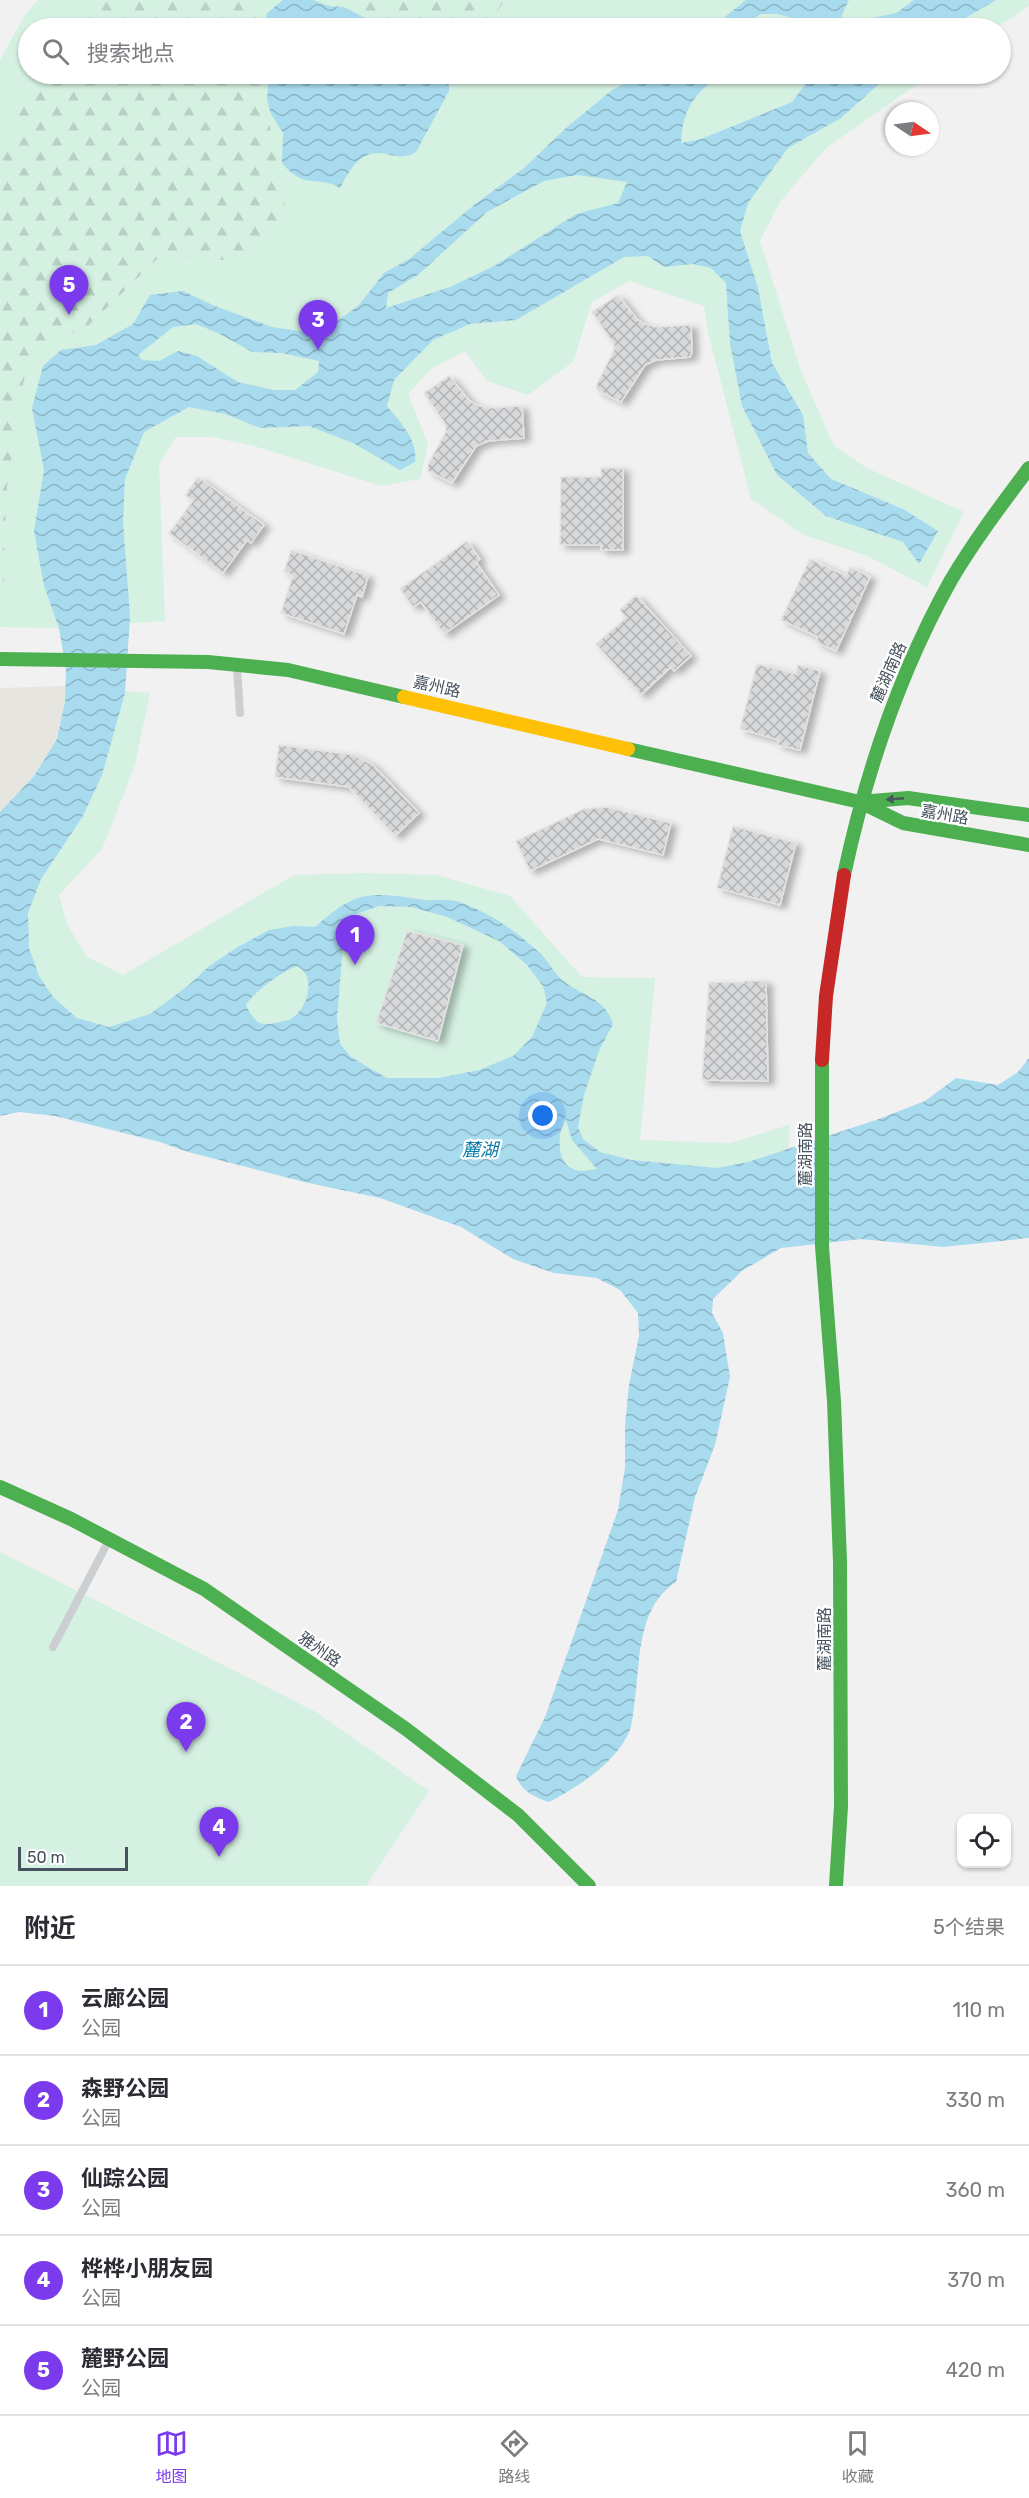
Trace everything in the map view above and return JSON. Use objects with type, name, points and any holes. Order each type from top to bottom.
[{"type":"street","name":"麓湖南路","points":[[836,1886],[840,1821],[840,1527],[829,1329],[822,1251],[820,1170],[823,1031],[835,929],[847,854],[860,802],[875,748],[897,687],[935,611],[974,541],[997,507],[1029,468]]},
{"type":"street","name":"嘉州路","points":[[1,662],[28,660],[208,662],[288,670],[401,694],[860,802],[903,823],[1029,845]]},
{"type":"street","name":"嘉州路","points":[[860,802],[908,798],[1022,814]]},
{"type":"street","name":"雅州路","points":[[0,1487],[70,1519],[204,1589],[406,1729],[518,1815],[589,1886]]},
{"type":"lane","points":[[237,664],[240,713]]},
{"type":"lane","points":[[53,1647],[110,1539]]},
{"type":"shaded area","points":[[65,686],[65,702],[57,739],[34,776],[0,812],[0,688]]},
{"type":"green space","points":[[38,0],[1029,0],[1029,6],[1011,18],[23,18]]},
{"type":"green space","points":[[95,0],[262,0],[257,3],[256,18],[83,18]]},
{"type":"green space","points":[[346,0],[504,0],[496,13],[489,18],[380,18]]},
{"type":"green space","points":[[18,28],[18,84],[918,84],[892,102],[885,102],[885,107],[826,148],[780,202],[760,241],[801,371],[834,446],[867,468],[964,512],[927,587],[867,556],[804,535],[751,499],[708,332],[704,306],[629,281],[592,302],[573,362],[528,395],[487,381],[465,351],[431,369],[408,394],[428,444],[420,479],[381,486],[254,446],[212,437],[176,437],[159,465],[165,621],[59,628],[0,627],[0,60]]},
{"type":"green space","points":[[35,84],[259,84],[287,197],[270,244],[239,261],[160,256],[88,326],[51,344],[24,379],[7,486],[3,574],[8,597],[0,597],[0,156],[12,143],[22,99]]},
{"type":"green space","points":[[65,686],[150,693],[135,765],[102,849],[59,895],[67,924],[86,956],[123,975],[294,875],[364,873],[437,875],[510,896],[582,977],[655,978],[640,1140],[730,1143],[789,1125],[787,1218],[719,1249],[36,1047],[0,812],[37,770],[54,741],[60,725]]},
{"type":"green space","points":[[0,1552],[316,1712],[429,1791],[366,1886],[0,1886]]},
{"type":"water","points":[[283,0],[313,0],[328,6],[344,7],[365,18],[266,18],[267,13]]},
{"type":"water","points":[[746,0],[849,0],[841,17],[845,18],[792,18],[777,14],[761,14],[754,18],[724,18]]},
{"type":"water","points":[[914,0],[996,0],[965,18],[872,18],[896,13]]},
{"type":"water","points":[[268,84],[449,84],[449,91],[416,152],[405,156],[370,154],[358,161],[340,188],[332,184],[297,177],[282,163],[283,133],[271,114],[267,100]]},
{"type":"water","name":"麓湖","points":[[624,84],[710,84],[693,100],[688,110],[684,120],[681,143],[701,139],[792,102],[806,84],[879,84],[841,118],[788,148],[748,203],[740,231],[758,288],[772,363],[803,415],[808,453],[831,479],[903,509],[938,531],[919,564],[903,542],[826,516],[777,475],[742,406],[730,343],[726,283],[711,268],[693,264],[664,267],[648,256],[624,257],[516,320],[470,324],[433,340],[394,380],[387,406],[407,432],[414,446],[415,462],[400,470],[353,443],[309,426],[260,428],[225,414],[189,407],[144,432],[125,479],[123,521],[130,617],[125,693],[102,775],[83,816],[41,879],[28,913],[29,948],[39,976],[53,997],[77,1018],[109,1027],[150,1014],[189,985],[208,967],[269,930],[293,926],[315,927],[340,907],[362,897],[401,896],[423,900],[449,900],[471,906],[504,924],[525,940],[543,956],[560,978],[597,1001],[609,1014],[613,1024],[599,1051],[584,1095],[578,1127],[583,1139],[600,1152],[631,1160],[717,1168],[748,1162],[876,1120],[925,1101],[956,1078],[998,1085],[1018,1072],[1029,1058],[1029,1238],[943,1247],[861,1239],[781,1248],[742,1271],[713,1299],[712,1313],[723,1333],[730,1377],[715,1445],[695,1497],[676,1582],[663,1593],[653,1607],[642,1639],[630,1730],[616,1753],[596,1772],[549,1802],[529,1793],[516,1776],[545,1717],[618,1510],[625,1468],[625,1425],[629,1385],[639,1336],[638,1313],[620,1290],[597,1278],[554,1273],[513,1259],[461,1227],[380,1198],[304,1182],[55,1116],[19,1112],[0,1116],[0,812],[34,776],[57,739],[65,702],[66,670],[59,628],[44,586],[34,531],[44,470],[32,408],[43,366],[61,350],[96,345],[133,324],[150,295],[183,291],[215,306],[272,327],[320,334],[359,305],[384,273],[409,259],[474,205],[524,168],[566,128],[612,90]],"holes":[[[577,175],[627,182],[618,203],[576,214],[494,266],[450,287],[386,308],[388,293],[418,275],[487,212],[544,181]],[[196,324],[252,352],[282,353],[319,361],[318,372],[295,390],[274,390],[238,382],[197,356],[178,351],[159,361],[142,360],[138,355],[173,327]],[[379,906],[411,907],[447,917],[499,941],[527,965],[543,986],[547,1003],[532,1037],[513,1056],[479,1070],[439,1078],[387,1078],[351,1057],[340,1044],[337,1018],[343,946],[336,937],[348,917]],[[297,966],[307,977],[308,984],[306,1000],[298,1013],[286,1021],[269,1024],[257,1021],[246,1005],[250,999],[269,982]],[[565,1117],[572,1140],[597,1169],[579,1171],[567,1165],[563,1159],[560,1137]]]},
{"type":"building","points":[[618,295],[637,319],[644,324],[657,327],[691,325],[692,352],[690,357],[656,360],[645,365],[621,402],[597,390],[597,384],[614,350],[614,344],[592,312]]},
{"type":"building","points":[[449,376],[476,405],[488,408],[522,406],[524,438],[488,441],[476,446],[452,483],[428,471],[428,465],[446,431],[446,425],[424,393]]},
{"type":"building","points":[[601,468],[623,468],[623,550],[601,550],[601,545],[560,545],[561,477],[601,477]]},
{"type":"building","points":[[198,477],[264,525],[251,543],[247,540],[223,573],[169,533],[193,501],[185,495]]},
{"type":"building","points":[[467,541],[480,559],[476,562],[499,595],[444,634],[421,602],[413,607],[400,589]]},
{"type":"building","points":[[291,550],[368,576],[362,597],[357,595],[344,634],[281,613],[293,575],[284,572]]},
{"type":"building","points":[[810,559],[846,576],[850,567],[870,577],[836,651],[816,642],[818,637],[781,620]]},
{"type":"building","points":[[636,595],[691,656],[674,671],[671,667],[641,695],[596,644],[626,618],[620,610]]},
{"type":"building","points":[[757,664],[796,674],[798,665],[820,671],[800,750],[778,745],[779,740],[740,729]]},
{"type":"building","points":[[279,745],[354,755],[373,765],[419,813],[395,836],[349,787],[275,777]]},
{"type":"building","points":[[606,807],[671,823],[663,855],[598,839],[530,871],[516,841],[584,809]]},
{"type":"building","points":[[733,826],[796,843],[780,905],[717,888]]},
{"type":"building","points":[[407,931],[463,945],[438,1041],[376,1023]]},
{"type":"building","points":[[744,981],[766,981],[768,1081],[702,1080],[709,982],[744,983]]},
{"type":"traffic: fast","points":[[844,875],[874,761],[915,651],[960,565],[1029,468]]},
{"type":"traffic: fast","points":[[0,659],[208,662],[288,670],[404,697]]},
{"type":"traffic: fast","points":[[628,749],[860,802]]},
{"type":"traffic: fast","points":[[1029,815],[908,798],[860,802],[903,823],[1029,845]]},
{"type":"traffic: fast","points":[[822,1060],[822,1246],[834,1401],[840,1562],[841,1806],[836,1886]]},
{"type":"traffic: fast","points":[[0,1487],[71,1519],[204,1589],[406,1729],[518,1815],[589,1886]]},
{"type":"traffic: slow","points":[[404,697],[628,749]]},
{"type":"traffic: jam","points":[[822,1060],[826,996],[844,875]]},
{"type":"place","name":"麓野公园","points":[[69,315]]},
{"type":"place","name":"仙踪公园","points":[[318,350]]},
{"type":"place","name":"云廊公园","points":[[355,965]]},
{"type":"place","name":"森野公园","points":[[186,1752]]},
{"type":"place","name":"桦桦小朋友园","points":[[219,1857]]}]
